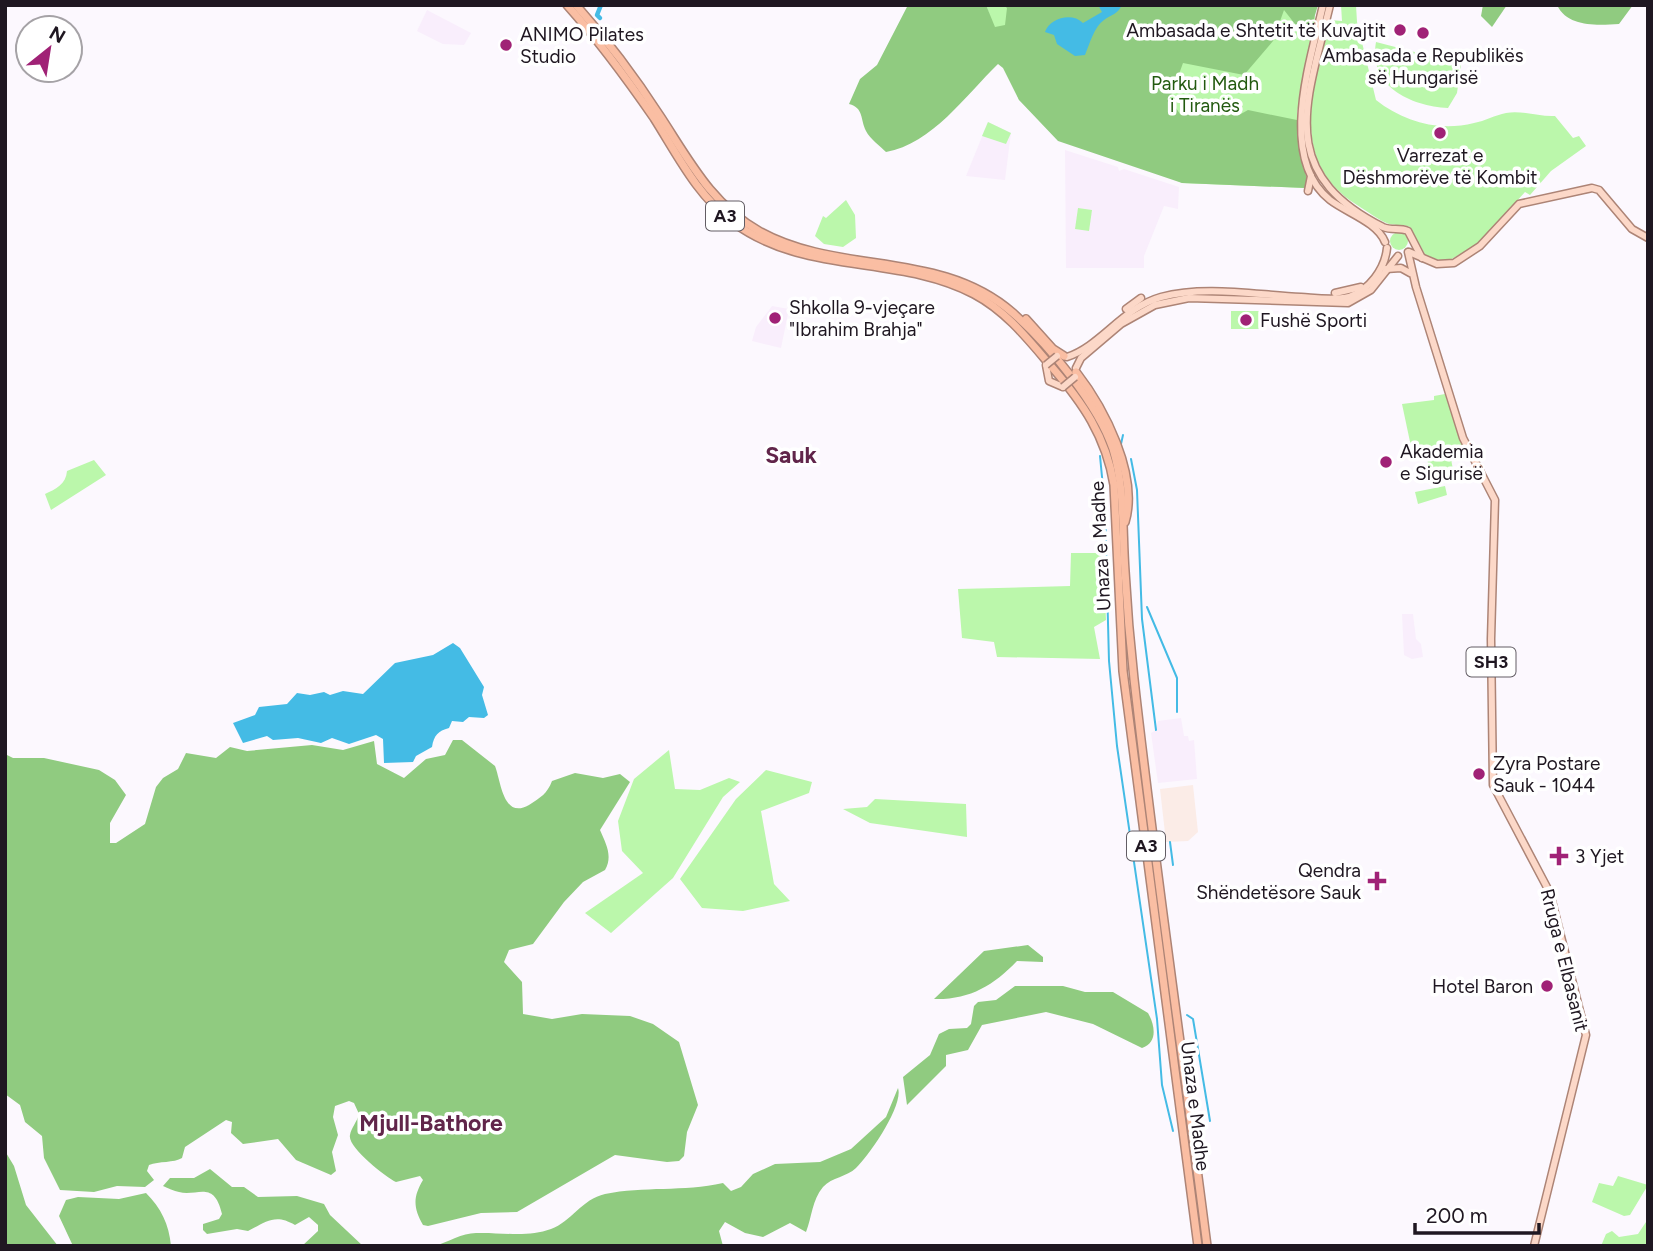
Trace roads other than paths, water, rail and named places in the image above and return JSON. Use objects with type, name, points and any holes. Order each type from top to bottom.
[{"type":"highway","name":"Unaza e Madhe","points":[[567,5],[632,87],[695,184],[720,211],[743,229],[796,254],[928,277],[974,294],[1021,331],[1082,402],[1094,421],[1108,457],[1115,506],[1123,671],[1198,1246]]},
{"type":"highway","name":"Unaza e Madhe","points":[[578,7],[639,85],[705,186],[745,222],[771,237],[812,251],[941,273],[974,286],[1009,309],[1087,399],[1104,429],[1114,456],[1121,492],[1132,667],[1146,799],[1207,1246]]},
{"type":"highway","points":[[941,273],[972,281],[1006,301],[1062,356]]},
{"type":"highway","points":[[974,294],[1013,328],[1046,366]]},
{"type":"highway","points":[[1076,372],[1105,417],[1120,454],[1128,506],[1123,529]]},
{"type":"highway","points":[[1062,387],[1076,401],[1091,424],[1115,506]]},
{"type":"main road","name":"SH3","points":[[1323,5],[1301,112],[1303,142],[1311,174],[1325,196],[1373,228],[1399,256]]},
{"type":"main road","points":[[1329,5],[1307,106],[1307,128],[1314,164],[1321,180],[1334,196],[1382,227],[1406,230],[1424,259]]},
{"type":"main road","points":[[1308,191],[1311,174]]},
{"type":"main road","points":[[1393,229],[1386,245],[1383,264],[1369,284],[1356,294],[1342,298],[1184,292],[1148,301],[1114,322],[1083,349],[1062,356],[1046,366],[1048,380],[1062,387],[1076,372],[1082,358],[1121,324],[1155,305],[1189,298],[1343,304],[1365,296],[1386,269],[1399,256],[1409,252],[1447,265],[1464,258],[1480,246],[1519,204],[1588,188],[1599,190],[1632,229],[1648,238]]},
{"type":"main road","points":[[1409,252],[1413,241]]},
{"type":"main road","name":"Rruga e Elbasanit","points":[[1409,252],[1412,274],[1463,438],[1495,500],[1491,639],[1493,785],[1550,893],[1586,1032],[1581,1063],[1534,1246]]},
{"type":"main road","name":"Rruga e Elbasanit","points":[[1399,256],[1412,274]]},
{"type":"main road","points":[[1386,269],[1401,268],[1412,274],[1424,259]]},
{"type":"main road","points":[[1335,293],[1349,292],[1369,284]]},
{"type":"main road","points":[[1114,322],[1122,312],[1141,298]]},
{"type":"main road","points":[[1062,356],[1076,372]]},
{"type":"water","points":[[1098,5],[1122,5],[1098,27],[1085,55],[1075,56],[1057,44],[1054,35],[1045,32],[1052,23],[1062,18],[1073,18],[1083,23],[1102,12]]},
{"type":"water","points":[[453,643],[460,648],[484,687],[482,695],[488,715],[484,718],[469,717],[463,722],[452,721],[449,728],[437,734],[432,747],[416,756],[413,762],[384,763],[383,739],[376,735],[349,744],[332,738],[321,743],[298,738],[273,740],[267,736],[243,743],[233,723],[255,715],[259,707],[287,704],[297,693],[310,695],[324,692],[330,695],[343,691],[363,694],[395,663],[433,655]]},
{"type":"waterway","points":[[600,18],[597,15],[601,5]]},
{"type":"waterway","points":[[1121,444],[1123,435]]},
{"type":"waterway","points":[[1100,456],[1105,508],[1109,661],[1117,746],[1157,1019],[1162,1085],[1173,1131]]},
{"type":"waterway","points":[[1131,459],[1137,490],[1142,619],[1156,730]]},
{"type":"waterway","points":[[1147,607],[1177,678],[1177,712]]},
{"type":"waterway","points":[[1170,842],[1173,865]]},
{"type":"waterway","points":[[1187,1015],[1193,1019],[1210,1121]]},
{"type":"place","name":"Ambasada e Shtetit të Kuvajtit","points":[[1400,30]]},
{"type":"place","name":"Ambasada e Republikës së Hungarisë","points":[[1423,33]]},
{"type":"place","name":"ANIMO Pilates Studio","points":[[506,45]]},
{"type":"place","name":"Varrezat e Dëshmorëve të Kombit","points":[[1440,133]]},
{"type":"place","name":"Shkolla 9-vjeçare \"Ibrahim Brahja\"","points":[[775,318]]},
{"type":"place","name":"Fushë Sporti","points":[[1246,320]]},
{"type":"place","name":"Akademia e Sigurisë","points":[[1386,462]]},
{"type":"place","name":"Zyra Postare Sauk - 1044","points":[[1479,774]]},
{"type":"place","name":"3 Yjet","points":[[1559,856]]},
{"type":"place","name":"Qendra Shëndetësore Sauk","points":[[1377,881]]},
{"type":"place","name":"Hotel Baron","points":[[1547,986]]},
{"type":"district","name":"Sauk","points":[[791,455]]},
{"type":"district","name":"Mjull-Bathore","points":[[431,1123]]},
{"type":"park label","name":"Parku i Madh i Tiranës","points":[[1205,94]]}]
